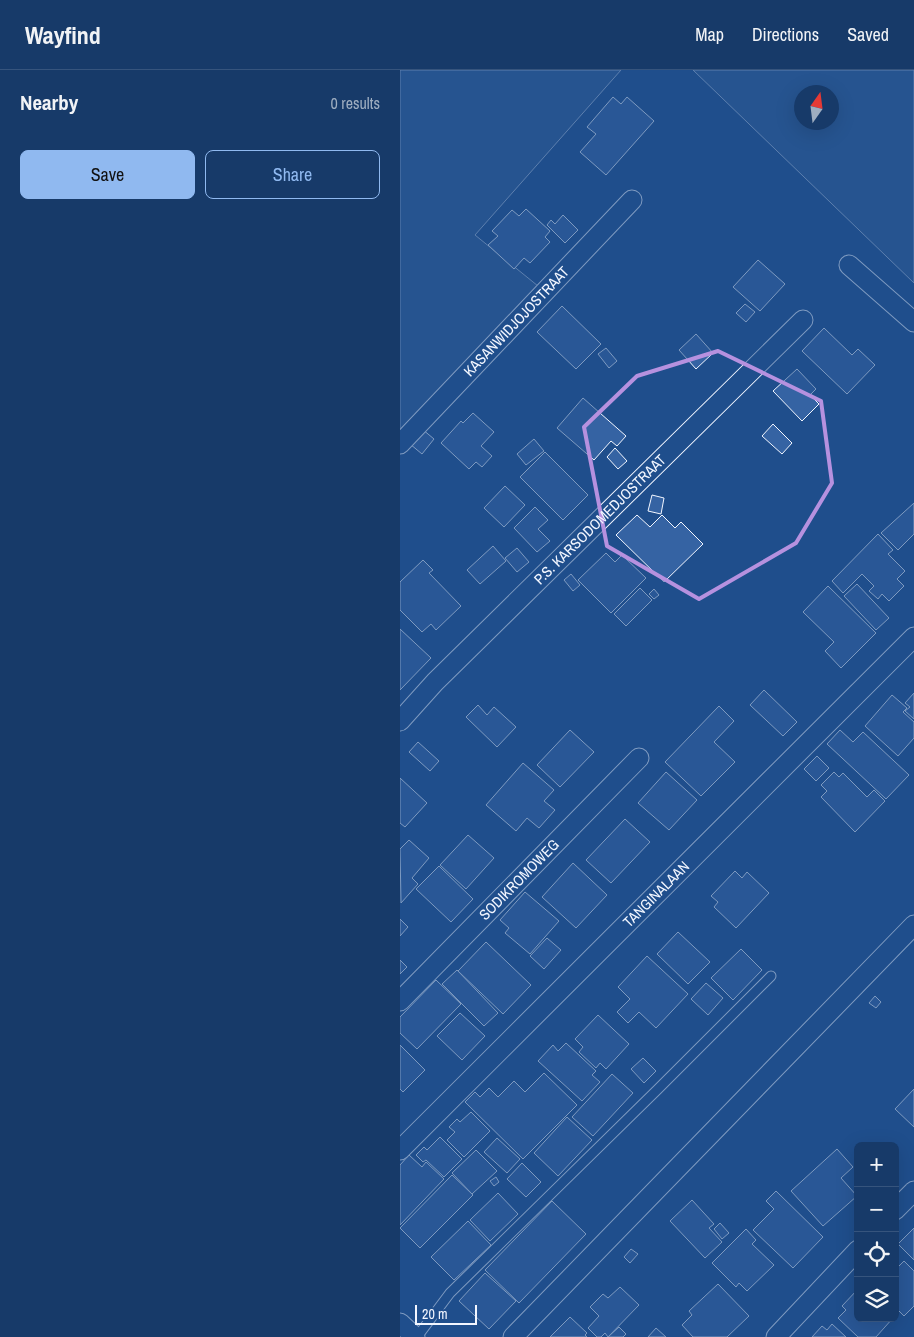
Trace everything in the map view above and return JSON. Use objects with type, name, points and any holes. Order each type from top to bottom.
[{"type":"street","name":"KASANWIDJOJOSTRAAT","points":[[400,444],[632,200]]},
{"type":"street","points":[[849,265],[914,322]]},
{"type":"street","name":"P.S. KARSODOMEDJOSTRAAT","points":[[400,721],[435,682],[803,320]]},
{"type":"street","name":"TANGINALAAN","points":[[400,1150],[914,638]]},
{"type":"street","name":"SODIKROMOWEG","points":[[400,1001],[639,758]]},
{"type":"street","points":[[513,1337],[914,925]]},
{"type":"street","points":[[899,1206],[914,1191]]},
{"type":"street","points":[[776,1337],[854,1254]]},
{"type":"street","points":[[400,1323],[416,1337]]},
{"type":"lane","points":[[416,1337],[450,1293],[771,976]]},
{"type":"highlighted area","points":[[718,351],[821,401],[832,483],[796,543],[699,599],[607,546],[584,427],[637,376]]},
{"type":"shaded area","points":[[400,70],[621,70],[475,235],[538,286],[400,430]]},
{"type":"shaded area","points":[[693,70],[914,70],[914,283]]},
{"type":"building","points":[[613,97],[621,104],[627,97],[654,121],[606,175],[580,152],[596,134],[587,127]]},
{"type":"building","points":[[526,209],[550,231],[545,237],[550,242],[530,263],[524,258],[514,269],[488,245],[498,236],[492,231],[512,210],[519,216]]},
{"type":"building","points":[[563,215],[578,230],[565,243],[547,225],[551,220],[555,224]]},
{"type":"building","points":[[758,260],[785,284],[760,311],[733,287]]},
{"type":"building","points":[[745,304],[755,312],[746,322],[736,313]]},
{"type":"building","points":[[562,306],[601,344],[576,369],[537,332]]},
{"type":"building","points":[[824,328],[852,355],[858,349],[875,365],[847,394],[802,351]]},
{"type":"building","points":[[696,334],[713,353],[696,369],[679,350]]},
{"type":"building","points":[[606,348],[617,361],[609,368],[598,354]]},
{"type":"building","points":[[797,369],[816,389],[810,395],[819,404],[802,421],[773,391]]},
{"type":"building","points":[[583,398],[626,436],[617,446],[611,441],[594,460],[557,428]]},
{"type":"building","points":[[473,413],[494,432],[481,446],[492,456],[482,467],[476,462],[469,469],[441,443],[461,421],[463,423]]},
{"type":"building","points":[[773,424],[792,443],[782,454],[762,436]]},
{"type":"building","points":[[422,429],[434,439],[422,454],[410,444]]},
{"type":"building","points":[[534,439],[544,451],[526,465],[517,454]]},
{"type":"building","points":[[615,448],[627,461],[618,469],[607,457]]},
{"type":"building","points":[[545,452],[588,495],[563,520],[520,477]]},
{"type":"building","points":[[505,486],[525,505],[504,527],[484,508]]},
{"type":"building","points":[[652,495],[664,498],[661,514],[648,511]]},
{"type":"building","points":[[914,503],[914,534],[898,550],[881,533]]},
{"type":"building","points":[[535,507],[548,520],[538,529],[550,541],[537,552],[514,528]]},
{"type":"building","points":[[637,515],[650,527],[662,515],[675,528],[681,522],[703,544],[664,582],[616,535]]},
{"type":"building","points":[[878,534],[893,550],[888,554],[905,571],[897,579],[904,586],[889,601],[882,594],[878,599],[869,591],[874,586],[862,574],[843,593],[832,581]]},
{"type":"building","points":[[493,546],[506,561],[480,584],[467,570]]},
{"type":"building","points":[[517,548],[529,562],[517,572],[505,558]]},
{"type":"building","points":[[606,553],[615,562],[622,555],[646,578],[611,613],[578,580]]},
{"type":"building","points":[[423,560],[433,570],[429,573],[461,606],[436,630],[431,624],[422,632],[400,610],[400,582]]},
{"type":"building","points":[[571,574],[580,585],[573,591],[564,580]]},
{"type":"building","points":[[857,584],[889,618],[876,630],[844,596]]},
{"type":"building","points":[[828,586],[876,633],[841,668],[825,651],[834,642],[803,612]]},
{"type":"building","points":[[640,588],[652,600],[626,626],[614,614]]},
{"type":"building","points":[[654,589],[659,595],[654,599],[649,594]]},
{"type":"building","points":[[400,629],[431,658],[400,690]]},
{"type":"building","points":[[764,690],[797,722],[783,736],[750,705]]},
{"type":"building","points":[[914,693],[914,719],[905,711],[910,707],[905,703]]},
{"type":"building","points":[[892,695],[907,708],[903,712],[914,722],[914,738],[898,756],[865,726]]},
{"type":"building","points":[[478,705],[487,715],[494,707],[516,727],[497,747],[466,717]]},
{"type":"building","points":[[719,706],[734,721],[714,742],[735,762],[701,796],[665,762]]},
{"type":"building","points":[[570,730],[594,752],[560,787],[537,765]]},
{"type":"building","points":[[840,730],[853,742],[863,732],[909,775],[886,799],[827,744]]},
{"type":"building","points":[[418,742],[439,761],[430,771],[409,752]]},
{"type":"building","points":[[817,756],[829,768],[816,781],[804,769]]},
{"type":"building","points":[[523,763],[554,790],[544,801],[555,810],[539,828],[527,818],[516,831],[486,805]]},
{"type":"building","points":[[666,772],[697,800],[669,830],[638,803]]},
{"type":"building","points":[[834,772],[839,777],[843,773],[867,797],[874,790],[885,801],[855,832],[821,797],[827,791],[821,785]]},
{"type":"building","points":[[400,778],[427,803],[405,827],[400,823]]},
{"type":"building","points":[[625,819],[650,842],[611,883],[586,860]]},
{"type":"building","points":[[468,835],[494,858],[466,889],[440,865]]},
{"type":"building","points":[[409,840],[429,858],[412,878],[418,884],[401,903],[400,849]]},
{"type":"building","points":[[573,863],[607,895],[576,928],[542,897]]},
{"type":"building","points":[[439,866],[473,899],[451,922],[416,889]]},
{"type":"building","points":[[735,871],[742,878],[747,872],[769,893],[736,928],[714,907],[718,902],[711,896]]},
{"type":"building","points":[[525,892],[559,921],[530,954],[505,933],[509,928],[500,920]]},
{"type":"building","points":[[400,919],[408,927],[400,936]]},
{"type":"building","points":[[678,932],[710,962],[688,984],[657,954]]},
{"type":"building","points":[[547,938],[561,950],[544,969],[530,956]]},
{"type":"building","points":[[486,942],[531,985],[503,1014],[458,971]]},
{"type":"building","points":[[741,949],[762,970],[733,1000],[711,978]]},
{"type":"building","points":[[647,956],[688,994],[656,1028],[639,1012],[628,1023],[617,1012],[630,999],[618,987]]},
{"type":"building","points":[[400,960],[407,967],[400,974]]},
{"type":"building","points":[[457,970],[498,1013],[484,1026],[442,984]]},
{"type":"building","points":[[436,980],[461,1004],[417,1049],[400,1033],[400,1017]]},
{"type":"building","points":[[706,983],[723,998],[708,1015],[691,999]]},
{"type":"building","points":[[875,996],[881,1002],[876,1008],[869,1003]]},
{"type":"building","points":[[460,1013],[485,1036],[462,1060],[437,1036]]},
{"type":"building","points":[[598,1015],[629,1044],[606,1069],[600,1063],[596,1068],[579,1052],[583,1047],[575,1039]]},
{"type":"building","points":[[566,1043],[596,1071],[592,1075],[600,1082],[582,1101],[538,1061],[553,1045],[558,1051]]},
{"type":"building","points":[[400,1045],[425,1070],[403,1092],[400,1089]]},
{"type":"building","points":[[643,1058],[656,1071],[644,1083],[631,1069]]},
{"type":"building","points":[[544,1073],[577,1105],[523,1159],[465,1102],[475,1092],[480,1097],[489,1088],[498,1097],[514,1081],[525,1092]]},
{"type":"building","points":[[612,1074],[633,1093],[593,1136],[572,1117]]},
{"type":"building","points":[[914,1089],[914,1127],[895,1109]]},
{"type":"building","points":[[471,1112],[490,1131],[464,1157],[447,1140],[455,1132],[449,1127],[457,1119],[460,1122]]},
{"type":"building","points":[[567,1117],[592,1140],[558,1176],[534,1153]]},
{"type":"building","points":[[440,1137],[462,1159],[444,1177],[426,1160],[423,1162],[416,1155],[424,1147],[427,1150]]},
{"type":"building","points":[[497,1138],[520,1159],[507,1173],[484,1152]]},
{"type":"building","points":[[837,1149],[853,1167],[841,1178],[854,1193],[854,1199],[823,1226],[791,1191]]},
{"type":"building","points":[[476,1150],[497,1171],[472,1194],[452,1173]]},
{"type":"building","points":[[409,1155],[422,1167],[426,1162],[444,1179],[400,1225],[400,1165]]},
{"type":"building","points":[[522,1163],[541,1182],[526,1197],[507,1179]]},
{"type":"building","points":[[452,1175],[473,1195],[420,1248],[400,1228]]},
{"type":"building","points":[[496,1177],[499,1182],[494,1186],[490,1181]]},
{"type":"building","points":[[776,1191],[823,1237],[793,1268],[753,1230],[774,1209],[766,1201]]},
{"type":"building","points":[[498,1193],[518,1214],[490,1241],[470,1220]]},
{"type":"building","points":[[692,1200],[714,1224],[709,1228],[722,1242],[705,1258],[670,1221]]},
{"type":"building","points":[[552,1201],[586,1234],[519,1303],[485,1270]]},
{"type":"building","points":[[468,1221],[491,1245],[454,1280],[431,1257]]},
{"type":"building","points":[[720,1223],[729,1233],[722,1239],[714,1229]]},
{"type":"building","points":[[914,1228],[914,1260],[899,1245]]},
{"type":"building","points":[[746,1229],[756,1240],[752,1244],[774,1265],[747,1291],[739,1283],[736,1287],[712,1263]]},
{"type":"building","points":[[631,1249],[638,1254],[630,1263],[624,1257]]},
{"type":"building","points":[[904,1261],[914,1271],[914,1306],[904,1316],[899,1311],[899,1266]]},
{"type":"building","points":[[485,1273],[516,1301],[489,1329],[459,1301]]},
{"type":"building","points":[[718,1284],[749,1316],[727,1337],[693,1337],[682,1325],[692,1315],[689,1311]]},
{"type":"building","points":[[620,1287],[639,1305],[608,1337],[605,1333],[601,1337],[597,1337],[588,1328],[599,1316],[590,1307],[603,1294],[608,1298]]},
{"type":"building","points":[[854,1293],[854,1322],[889,1322],[876,1337],[858,1337],[838,1318],[846,1310],[842,1306]]},
{"type":"building","points":[[570,1317],[587,1333],[585,1335],[587,1337],[550,1337]]},
{"type":"building","points":[[832,1324],[846,1337],[812,1337],[822,1326],[827,1330]]},
{"type":"building","points":[[619,1327],[626,1334],[623,1337],[608,1337]]},
{"type":"building","points":[[656,1328],[666,1337],[648,1337]]}]
